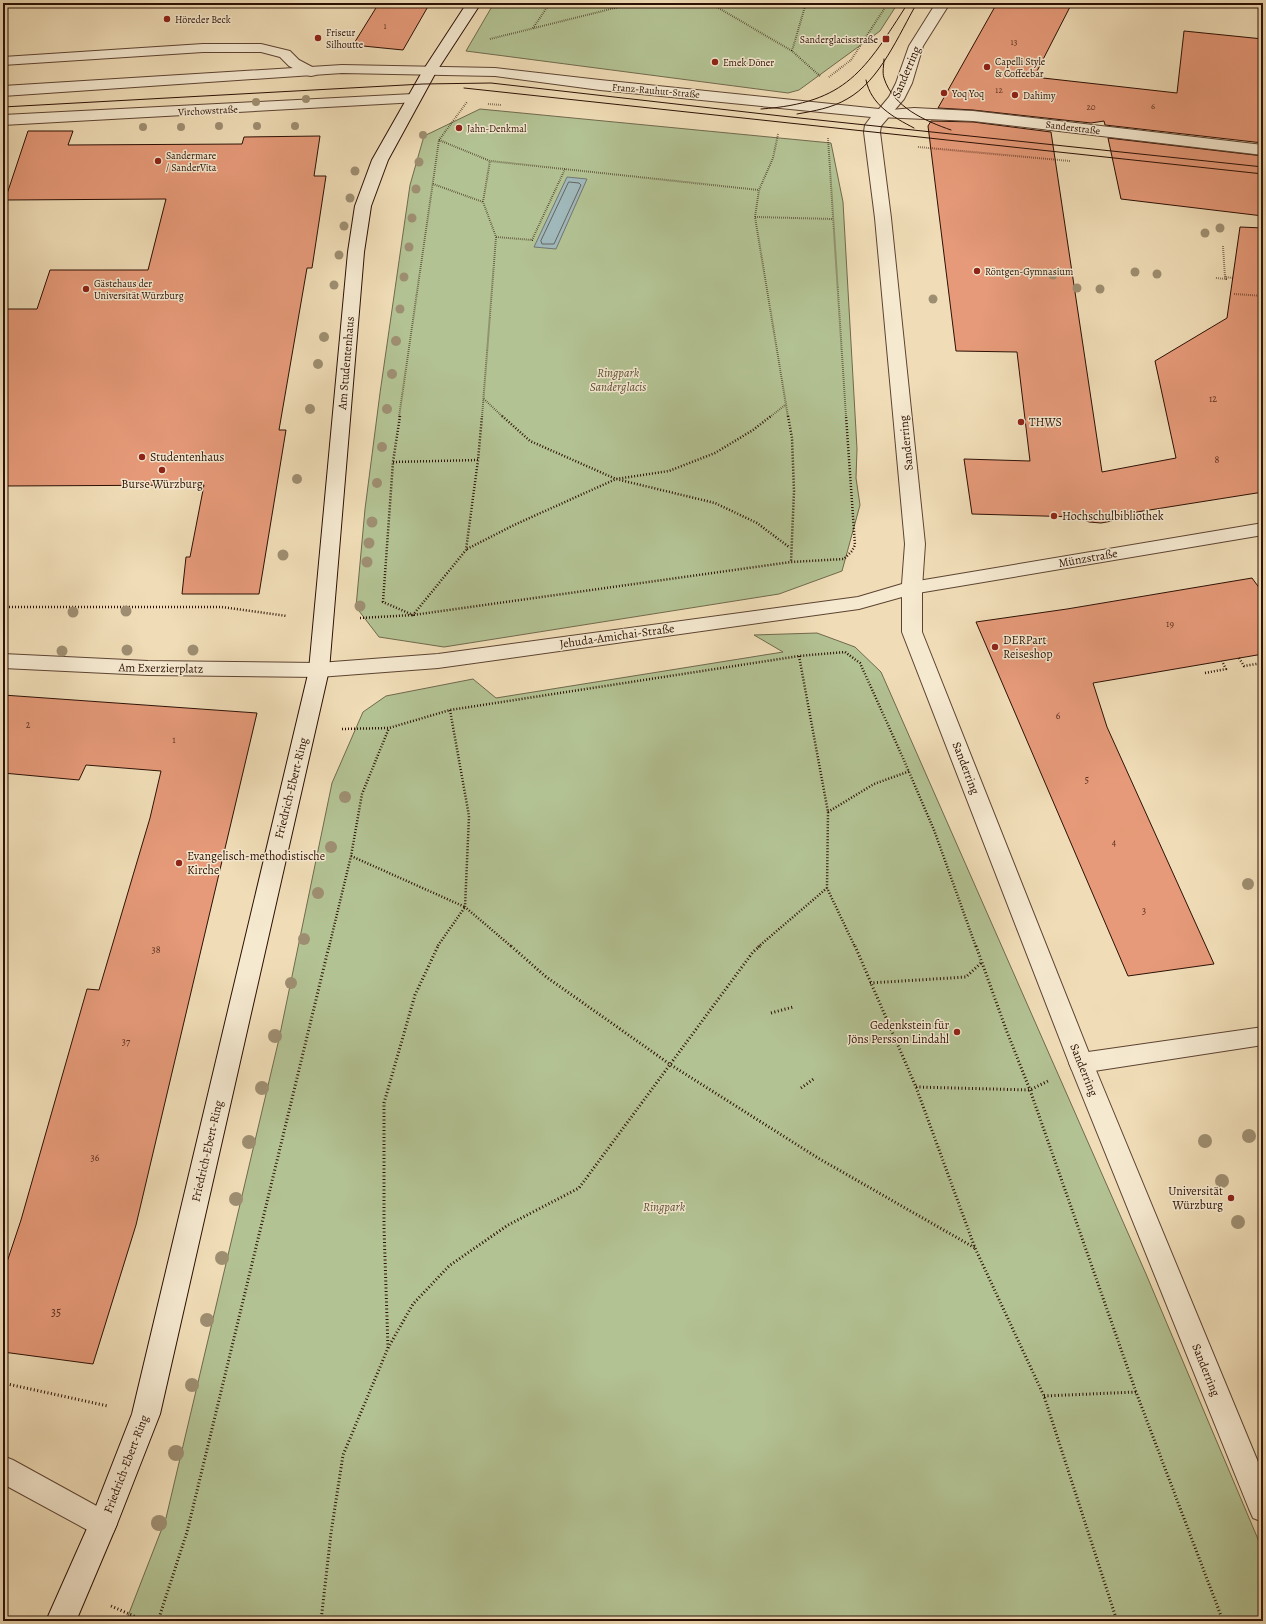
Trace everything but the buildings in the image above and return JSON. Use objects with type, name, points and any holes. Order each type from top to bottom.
[{"type":"street","points":[[3,91],[342,69],[429,72],[474,3]]},
{"type":"street","name":"Sanderring","points":[[942,3],[916,46],[904,83],[896,99],[873,125],[872,132],[883,218],[915,544],[912,588],[912,632],[1081,1063],[1263,1509]]},
{"type":"street","points":[[3,61],[203,48],[261,48],[285,54],[294,63],[311,72]]},
{"type":"street","name":"Am Studentenhaus","points":[[319,670],[356,252],[363,206],[380,160],[429,72]]},
{"type":"street","name":"Franz-Rauhut-Straße","points":[[429,72],[495,72],[600,85],[883,114]]},
{"type":"street","name":"Virchowstraße","points":[[3,120],[413,99]]},
{"type":"street","name":"Sanderstraße","points":[[883,114],[914,113],[973,116],[1263,150]]},
{"type":"street","name":"Münzstraße","points":[[912,588],[1263,529]]},
{"type":"street","name":"Jehuda-Amichai-Straße","points":[[319,670],[438,661],[859,603],[912,588]]},
{"type":"street","name":"Am Exerzierplatz","points":[[3,661],[148,668],[319,670]]},
{"type":"street","name":"Friedrich-Ebert-Ring","points":[[61,1621],[103,1524],[146,1414],[252,952],[319,670]]},
{"type":"street","points":[[1081,1063],[1263,1036]]},
{"type":"street","points":[[3,1469],[103,1524]]},
{"type":"path","points":[[532,28],[550,3]]},
{"type":"path","points":[[487,39],[635,3]]},
{"type":"path","points":[[710,3],[792,51],[825,80],[851,60],[888,3]]},
{"type":"path","points":[[792,51],[806,3]]},
{"type":"path","points":[[412,615],[383,602],[393,462],[439,140],[466,102]]},
{"type":"path","points":[[778,134],[774,158],[759,190],[755,217],[785,405],[792,438],[794,512],[789,547],[791,562]]},
{"type":"path","points":[[3,607],[222,607],[323,621],[412,615],[791,562],[844,559],[852,551],[855,545],[828,138]]},
{"type":"path","points":[[439,140],[490,161],[759,190]]},
{"type":"path","points":[[466,550],[478,460],[484,399],[496,237],[483,202],[490,161]]},
{"type":"path","points":[[496,237],[532,240],[565,169]]},
{"type":"path","points":[[432,184],[483,202]]},
{"type":"path","points":[[755,217],[834,219]]},
{"type":"path","points":[[1216,278],[1226,280],[1223,246]]},
{"type":"path","points":[[1225,277],[1233,278]]},
{"type":"path","points":[[1234,294],[1263,296]]},
{"type":"path","points":[[484,399],[530,441],[616,479],[715,503],[758,522],[789,547]]},
{"type":"path","points":[[412,615],[466,550],[514,525],[616,479],[669,471],[715,453],[753,430],[785,405]]},
{"type":"path","points":[[393,462],[478,460]]},
{"type":"path","points":[[306,729],[389,728],[450,710],[799,656],[844,652],[860,663],[910,771],[943,853],[1012,1047],[1030,1090],[1136,1392],[1223,1621]]},
{"type":"path","points":[[799,656],[828,812],[827,888],[845,924],[916,1087],[975,1248],[1044,1396],[1117,1621]]},
{"type":"path","points":[[1239,658],[1244,666],[1262,663]]},
{"type":"path","points":[[1205,673],[1226,669],[1222,661]]},
{"type":"path","points":[[388,1348],[384,1228],[384,1103],[415,995],[435,950],[465,906],[469,816],[450,710]]},
{"type":"path","points":[[158,1621],[188,1532],[351,856],[362,794],[389,728]]},
{"type":"path","points":[[828,812],[874,784],[910,771]]},
{"type":"path","points":[[351,856],[465,906],[545,976],[670,1065],[818,1158],[975,1248]]},
{"type":"path","points":[[321,1621],[331,1533],[343,1455],[388,1348],[413,1304],[449,1266],[508,1225],[579,1188],[753,952],[827,888]]},
{"type":"path","points":[[870,982],[966,977],[982,962]]},
{"type":"path","points":[[771,1013],[793,1007]]},
{"type":"path","points":[[916,1087],[1030,1090],[1081,1063]]},
{"type":"path","points":[[801,1088],[815,1078]]},
{"type":"path","points":[[3,1384],[146,1414]]},
{"type":"path","points":[[1044,1396],[1136,1392]]},
{"type":"green space","points":[[494,3],[898,3],[880,31],[799,90],[788,93],[466,51]]},
{"type":"green space","name":"Ringpark Sanderglacis","points":[[480,109],[831,143],[843,202],[857,449],[856,478],[860,505],[842,571],[779,594],[444,647],[379,637],[356,607],[365,509],[410,185],[424,136]]},
{"type":"green space","name":"Ringpark","points":[[817,633],[855,647],[881,672],[1146,1274],[1263,1551],[1263,1621],[126,1621],[166,1518],[279,1039],[332,783],[363,712],[386,696],[473,679],[496,698],[783,652],[754,635]]},
{"type":"water","points":[[567,177],[587,179],[556,249],[534,247]]},
{"type":"tram line","points":[[761,109],[790,105],[814,99],[834,90],[851,79],[879,47],[908,3]]},
{"type":"tram line","points":[[884,62],[917,3]]},
{"type":"tram line","points":[[867,83],[884,62]]},
{"type":"tram line","points":[[884,62],[884,78],[888,88],[902,105],[911,112],[951,130]]},
{"type":"tram line","points":[[3,107],[423,84],[491,83],[790,117],[1263,167]]},
{"type":"tram line","points":[[797,114],[835,105],[859,91],[867,83]]},
{"type":"tram line","points":[[867,83],[873,96],[884,109],[891,115],[914,128]]},
{"type":"tram line","points":[[464,88],[1263,174]]},
{"type":"place","name":"Höreder Beck","points":[[167,19]]},
{"type":"place","name":"Friseur Silhoutte","points":[[318,38]]},
{"type":"place","name":"Sanderglacisstraße","points":[[886,39]]},
{"type":"place","name":"Emek Döner","points":[[715,62]]},
{"type":"place","name":"Capelli Style & Coffeebar","points":[[987,67]]},
{"type":"place","name":"Yoq Yoq","points":[[944,93]]},
{"type":"place","name":"Dahimy","points":[[1015,95]]},
{"type":"place","name":"Jahn-Denkmal","points":[[459,128]]},
{"type":"place","name":"Sandermare / SanderVita","points":[[158,161]]},
{"type":"place","name":"Röntgen-Gymnasium","points":[[977,271]]},
{"type":"place","name":"Gästehaus der Universität Würzburg","points":[[86,289]]},
{"type":"place","name":"THWS","points":[[1021,422]]},
{"type":"place","name":"Studentenhaus","points":[[142,457]]},
{"type":"place","name":"Burse Würzburg","points":[[162,470]]},
{"type":"place","name":"Hochschulbibliothek","points":[[1054,516]]},
{"type":"place","name":"DERPart Reiseshop","points":[[995,647]]},
{"type":"place","name":"Evangelisch-methodistische Kirche","points":[[179,863]]},
{"type":"place","name":"Gedenkstein für Jöns Persson Lindahl","points":[[957,1032]]},
{"type":"place","name":"Universität Würzburg","points":[[1231,1198]]}]
